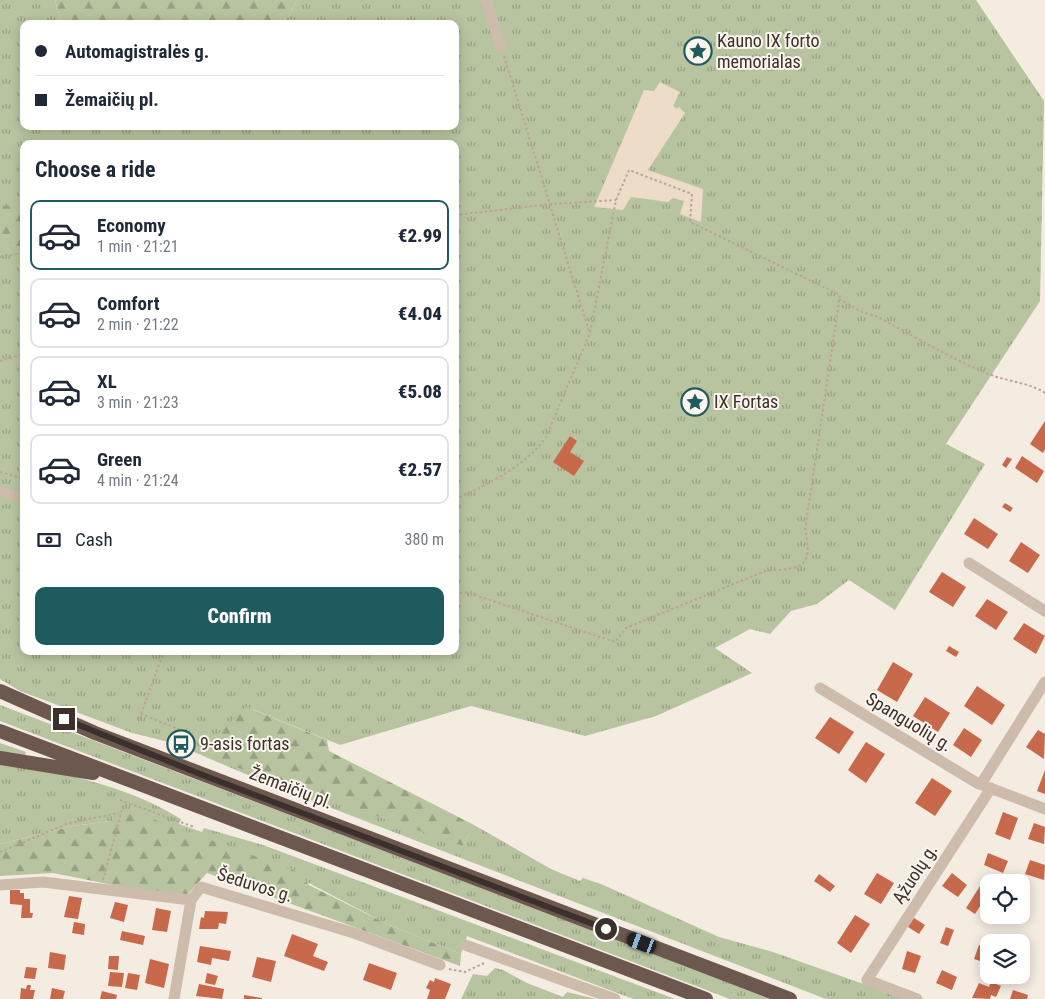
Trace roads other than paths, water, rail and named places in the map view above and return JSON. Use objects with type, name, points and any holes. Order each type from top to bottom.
[{"type":"highway","name":"Žemaičių pl.","points":[[0,691],[95,733],[790,999]]},
{"type":"highway","points":[[0,731],[706,999]]},
{"type":"highway","points":[[0,758],[127,779]]},
{"type":"street","points":[[486,0],[501,47]]},
{"type":"street","points":[[0,491],[20,498]]},
{"type":"street","points":[[969,563],[1045,611]]},
{"type":"street","name":"Ąžuolų g.","points":[[917,999],[867,980],[986,786],[1045,682]]},
{"type":"street","name":"Spanguolių g.","points":[[820,688],[986,786],[1045,809]]},
{"type":"street","points":[[0,885],[43,882],[191,900],[174,999]]},
{"type":"street","name":"Šeduvos g.","points":[[191,900],[201,887],[354,933],[440,965]]},
{"type":"street","points":[[465,945],[615,999]]},
{"type":"place","name":"Kauno IX forto memorialas","points":[[698,51]]},
{"type":"place","name":"IX Fortas","points":[[695,402]]},
{"type":"place","name":"9-asis fortas","points":[[181,744]]}]
